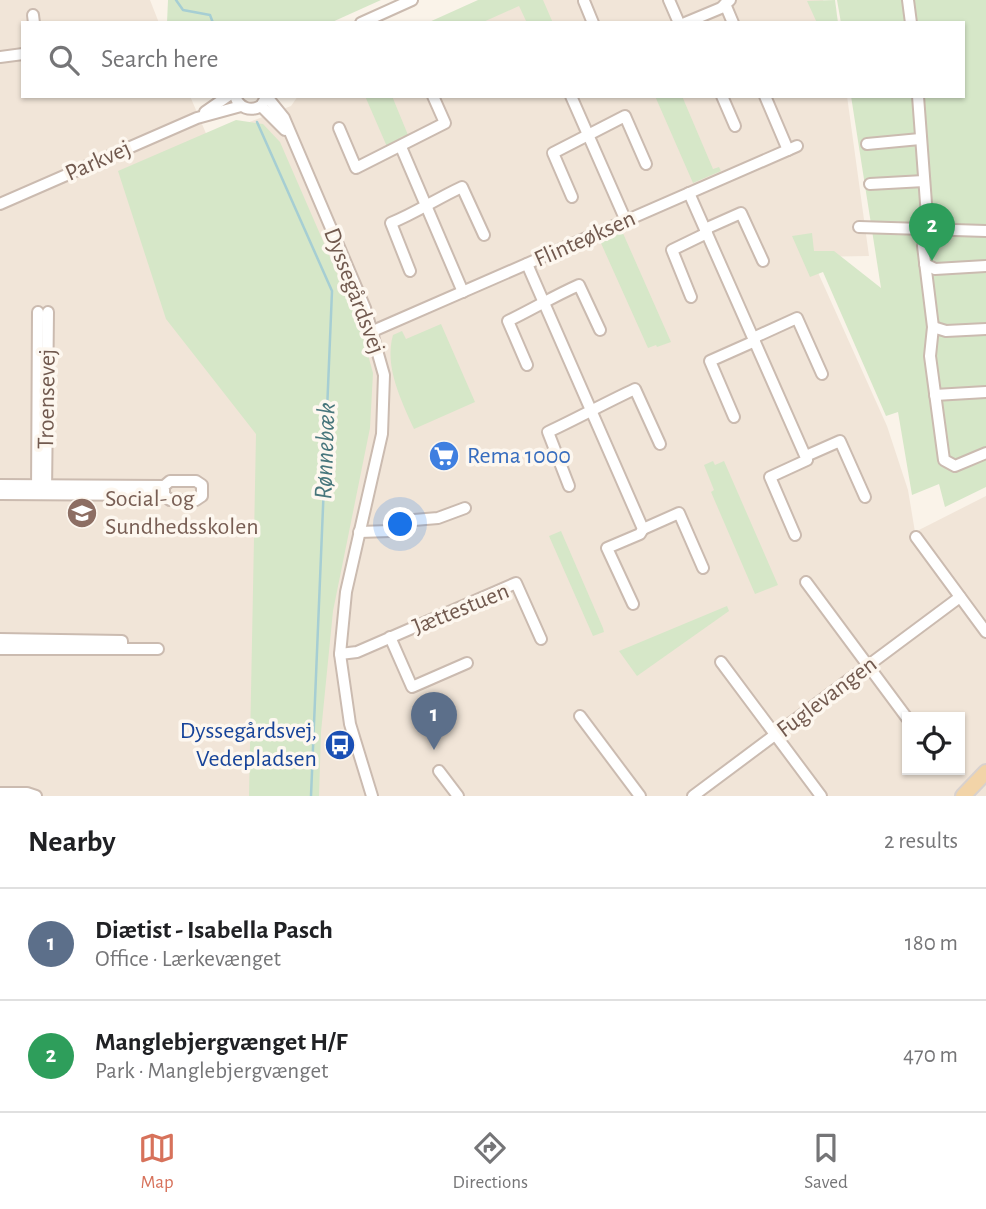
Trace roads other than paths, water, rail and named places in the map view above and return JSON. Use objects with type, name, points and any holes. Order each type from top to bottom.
[{"type":"main road","points":[[963,796],[986,772]]},
{"type":"street","points":[[365,21],[412,0]]},
{"type":"street","points":[[669,0],[678,21]]},
{"type":"street","points":[[908,0],[911,21]]},
{"type":"street","points":[[584,1],[592,21]]},
{"type":"street","points":[[689,21],[727,2],[732,21]]},
{"type":"street","points":[[0,57],[21,54]]},
{"type":"street","name":"Parkvej","points":[[197,118],[225,98]]},
{"type":"street","points":[[339,128],[356,168],[445,123],[434,98]]},
{"type":"street","points":[[572,98],[626,220]]},
{"type":"street","points":[[723,98],[735,126]]},
{"type":"street","name":"Flinteøksen","points":[[373,331],[792,148],[766,98]]},
{"type":"street","points":[[918,98],[928,230],[923,246],[933,327],[930,356],[944,460],[955,466],[986,453]]},
{"type":"street","name":"Parkvej","points":[[0,204],[238,101],[253,109],[265,100]]},
{"type":"street","name":"Dyssegårdsvej","points":[[265,100],[290,138],[373,331],[384,375],[382,434],[346,592],[340,654],[350,724],[372,796]]},
{"type":"street","points":[[572,197],[553,153],[625,116],[646,164]]},
{"type":"street","points":[[867,144],[920,139]]},
{"type":"street","points":[[401,147],[463,292]]},
{"type":"street","points":[[870,184],[924,181]]},
{"type":"street","points":[[410,271],[391,223],[423,210],[426,205],[462,187],[484,236]]},
{"type":"street","points":[[689,193],[806,456],[807,460],[771,477],[795,535]]},
{"type":"street","points":[[691,297],[672,250],[741,213],[763,261]]},
{"type":"street","points":[[859,228],[986,231]]},
{"type":"street","points":[[527,264],[643,528]]},
{"type":"street","points":[[925,264],[935,270],[986,266]]},
{"type":"street","points":[[527,365],[508,321],[544,303],[547,298],[579,285],[600,330]]},
{"type":"street","name":"Troensevej","points":[[42,490],[43,312]]},
{"type":"street","points":[[734,416],[710,361],[797,318],[822,374]]},
{"type":"street","points":[[933,327],[946,331],[986,328]]},
{"type":"street","points":[[569,486],[548,432],[635,389],[660,444]]},
{"type":"street","points":[[935,395],[986,392]]},
{"type":"street","points":[[806,456],[841,441],[865,496]]},
{"type":"street","name":"Troensevej","points":[[0,485],[42,490]]},
{"type":"street","name":"Troensevej","points":[[0,494],[42,490],[164,491]]},
{"type":"street","points":[[359,531],[390,531],[414,520],[438,519],[465,508]]},
{"type":"street","points":[[633,604],[607,548],[640,534],[643,528],[679,513],[702,568]]},
{"type":"street","points":[[916,537],[986,632]]},
{"type":"street","points":[[806,582],[903,712]]},
{"type":"street","name":"Jættestuen","points":[[340,654],[357,652],[516,583],[541,639]]},
{"type":"street","name":"Fuglevangen","points":[[693,796],[960,597]]},
{"type":"street","name":"Jættestuen","points":[[390,638],[412,687],[467,663]]},
{"type":"street","points":[[0,639],[158,649]]},
{"type":"street","points":[[0,649],[122,645]]},
{"type":"street","points":[[721,662],[821,796]]},
{"type":"street","points":[[580,716],[640,796]]},
{"type":"street","points":[[439,771],[458,796]]},
{"type":"street","points":[[0,793],[27,793],[36,796]]},
{"type":"waterway","name":"Rønnebæk","points":[[176,0],[183,10],[210,15],[212,21]]},
{"type":"waterway","name":"Rønnebæk","points":[[257,122],[332,291],[311,796]]},
{"type":"place","name":"Manglebjergvænget H/F","points":[[932,261]]},
{"type":"place","name":"Rema 1000","points":[[444,456]]},
{"type":"place","name":"Social- og Sundhedsskolen","points":[[82,513]]},
{"type":"place","name":"Dyssegårdsvej, Vedepladsen","points":[[340,745]]},
{"type":"place","name":"Diætist - Isabella Pasch","points":[[434,750]]}]
